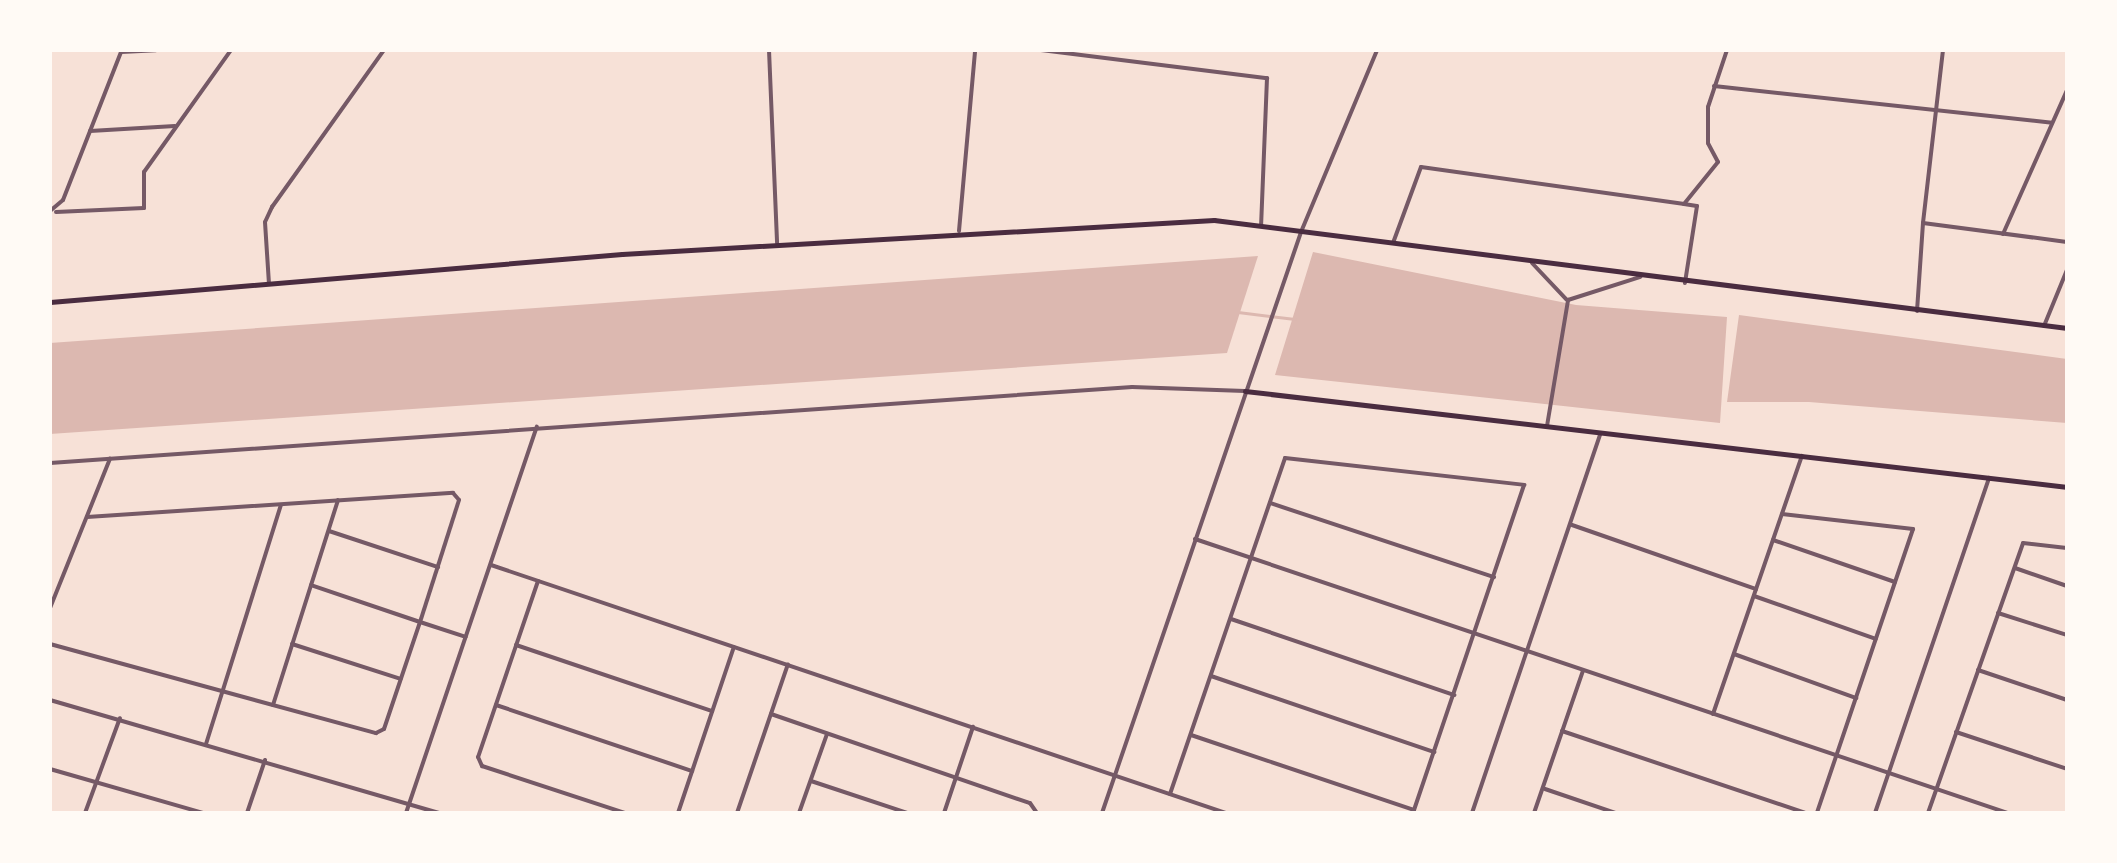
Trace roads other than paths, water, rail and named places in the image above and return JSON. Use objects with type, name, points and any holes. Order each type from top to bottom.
[{"type":"main road","points":[[50,302],[776,243],[1214,220],[2067,328]]},
{"type":"main road","points":[[1245,391],[2067,487]]},
{"type":"street","points":[[156,50],[121,52],[53,212],[144,208],[144,172],[231,50]]},
{"type":"street","points":[[269,284],[266,222],[272,208],[384,50]]},
{"type":"street","points":[[769,50],[776,243]]},
{"type":"street","points":[[959,232],[975,50]]},
{"type":"street","points":[[1041,50],[1267,78],[1260,225]]},
{"type":"street","points":[[1102,813],[1301,232],[1376,50]]},
{"type":"street","points":[[1684,204],[1718,162],[1708,144],[1712,86],[1728,50]]},
{"type":"street","points":[[1917,311],[1923,222],[1944,50]]},
{"type":"street","points":[[1712,86],[2052,123]]},
{"type":"street","points":[[2003,234],[2067,90]]},
{"type":"street","points":[[90,131],[177,126]]},
{"type":"street","points":[[1392,244],[1420,166],[1697,206],[1685,282]]},
{"type":"street","points":[[1923,222],[2067,242]]},
{"type":"street","points":[[1532,262],[1568,302]]},
{"type":"street","points":[[2044,326],[2067,270]]},
{"type":"street","points":[[1568,302],[1640,276]]},
{"type":"street","points":[[1547,426],[1568,302]]},
{"type":"street","points":[[50,464],[537,426],[1150,386],[1245,391]]},
{"type":"street","points":[[406,813],[537,426]]},
{"type":"street","points":[[1472,813],[1600,433]]},
{"type":"street","points":[[1713,714],[1802,456]]},
{"type":"street","points":[[50,608],[110,458]]},
{"type":"street","points":[[1170,794],[1285,458],[1524,485],[1413,812],[1191,734]]},
{"type":"street","points":[[1875,813],[1989,478]]},
{"type":"street","points":[[50,644],[376,733],[384,729],[460,500],[453,493],[87,517]]},
{"type":"street","points":[[273,705],[338,500]]},
{"type":"street","points":[[1270,503],[1494,577]]},
{"type":"street","points":[[206,744],[281,505]]},
{"type":"street","points":[[1782,514],[1913,529],[1817,813]]},
{"type":"street","points":[[1570,524],[1876,639]]},
{"type":"street","points":[[328,530],[438,567]]},
{"type":"street","points":[[1195,538],[2008,813]]},
{"type":"street","points":[[1773,540],[1895,582]]},
{"type":"street","points":[[1928,813],[2022,543],[2067,548]]},
{"type":"street","points":[[491,565],[1116,772],[1226,813]]},
{"type":"street","points":[[2014,568],[2067,586]]},
{"type":"street","points":[[538,581],[478,757],[482,766],[625,813]]},
{"type":"street","points":[[311,585],[466,637]]},
{"type":"street","points":[[1998,614],[2067,636]]},
{"type":"street","points":[[1231,619],[1454,695]]},
{"type":"street","points":[[292,644],[401,679]]},
{"type":"street","points":[[678,813],[735,645]]},
{"type":"street","points":[[516,646],[712,710]]},
{"type":"street","points":[[1734,654],[1856,698]]},
{"type":"street","points":[[737,813],[788,664]]},
{"type":"street","points":[[1534,813],[1583,670]]},
{"type":"street","points":[[1978,670],[2067,700]]},
{"type":"street","points":[[1211,676],[1434,752]]},
{"type":"street","points":[[50,700],[440,813]]},
{"type":"street","points":[[496,705],[692,771]]},
{"type":"street","points":[[771,714],[1030,803],[1037,813]]},
{"type":"street","points":[[85,813],[120,718]]},
{"type":"street","points":[[944,813],[974,725]]},
{"type":"street","points":[[1562,731],[1805,813]]},
{"type":"street","points":[[1956,732],[2067,769]]},
{"type":"street","points":[[799,813],[826,734]]},
{"type":"street","points":[[247,813],[265,760]]},
{"type":"street","points":[[50,769],[204,813]]},
{"type":"street","points":[[811,781],[908,813]]},
{"type":"street","points":[[1542,788],[1616,813]]},
{"type":"waterway","points":[[1238,312],[1295,319]]}]
